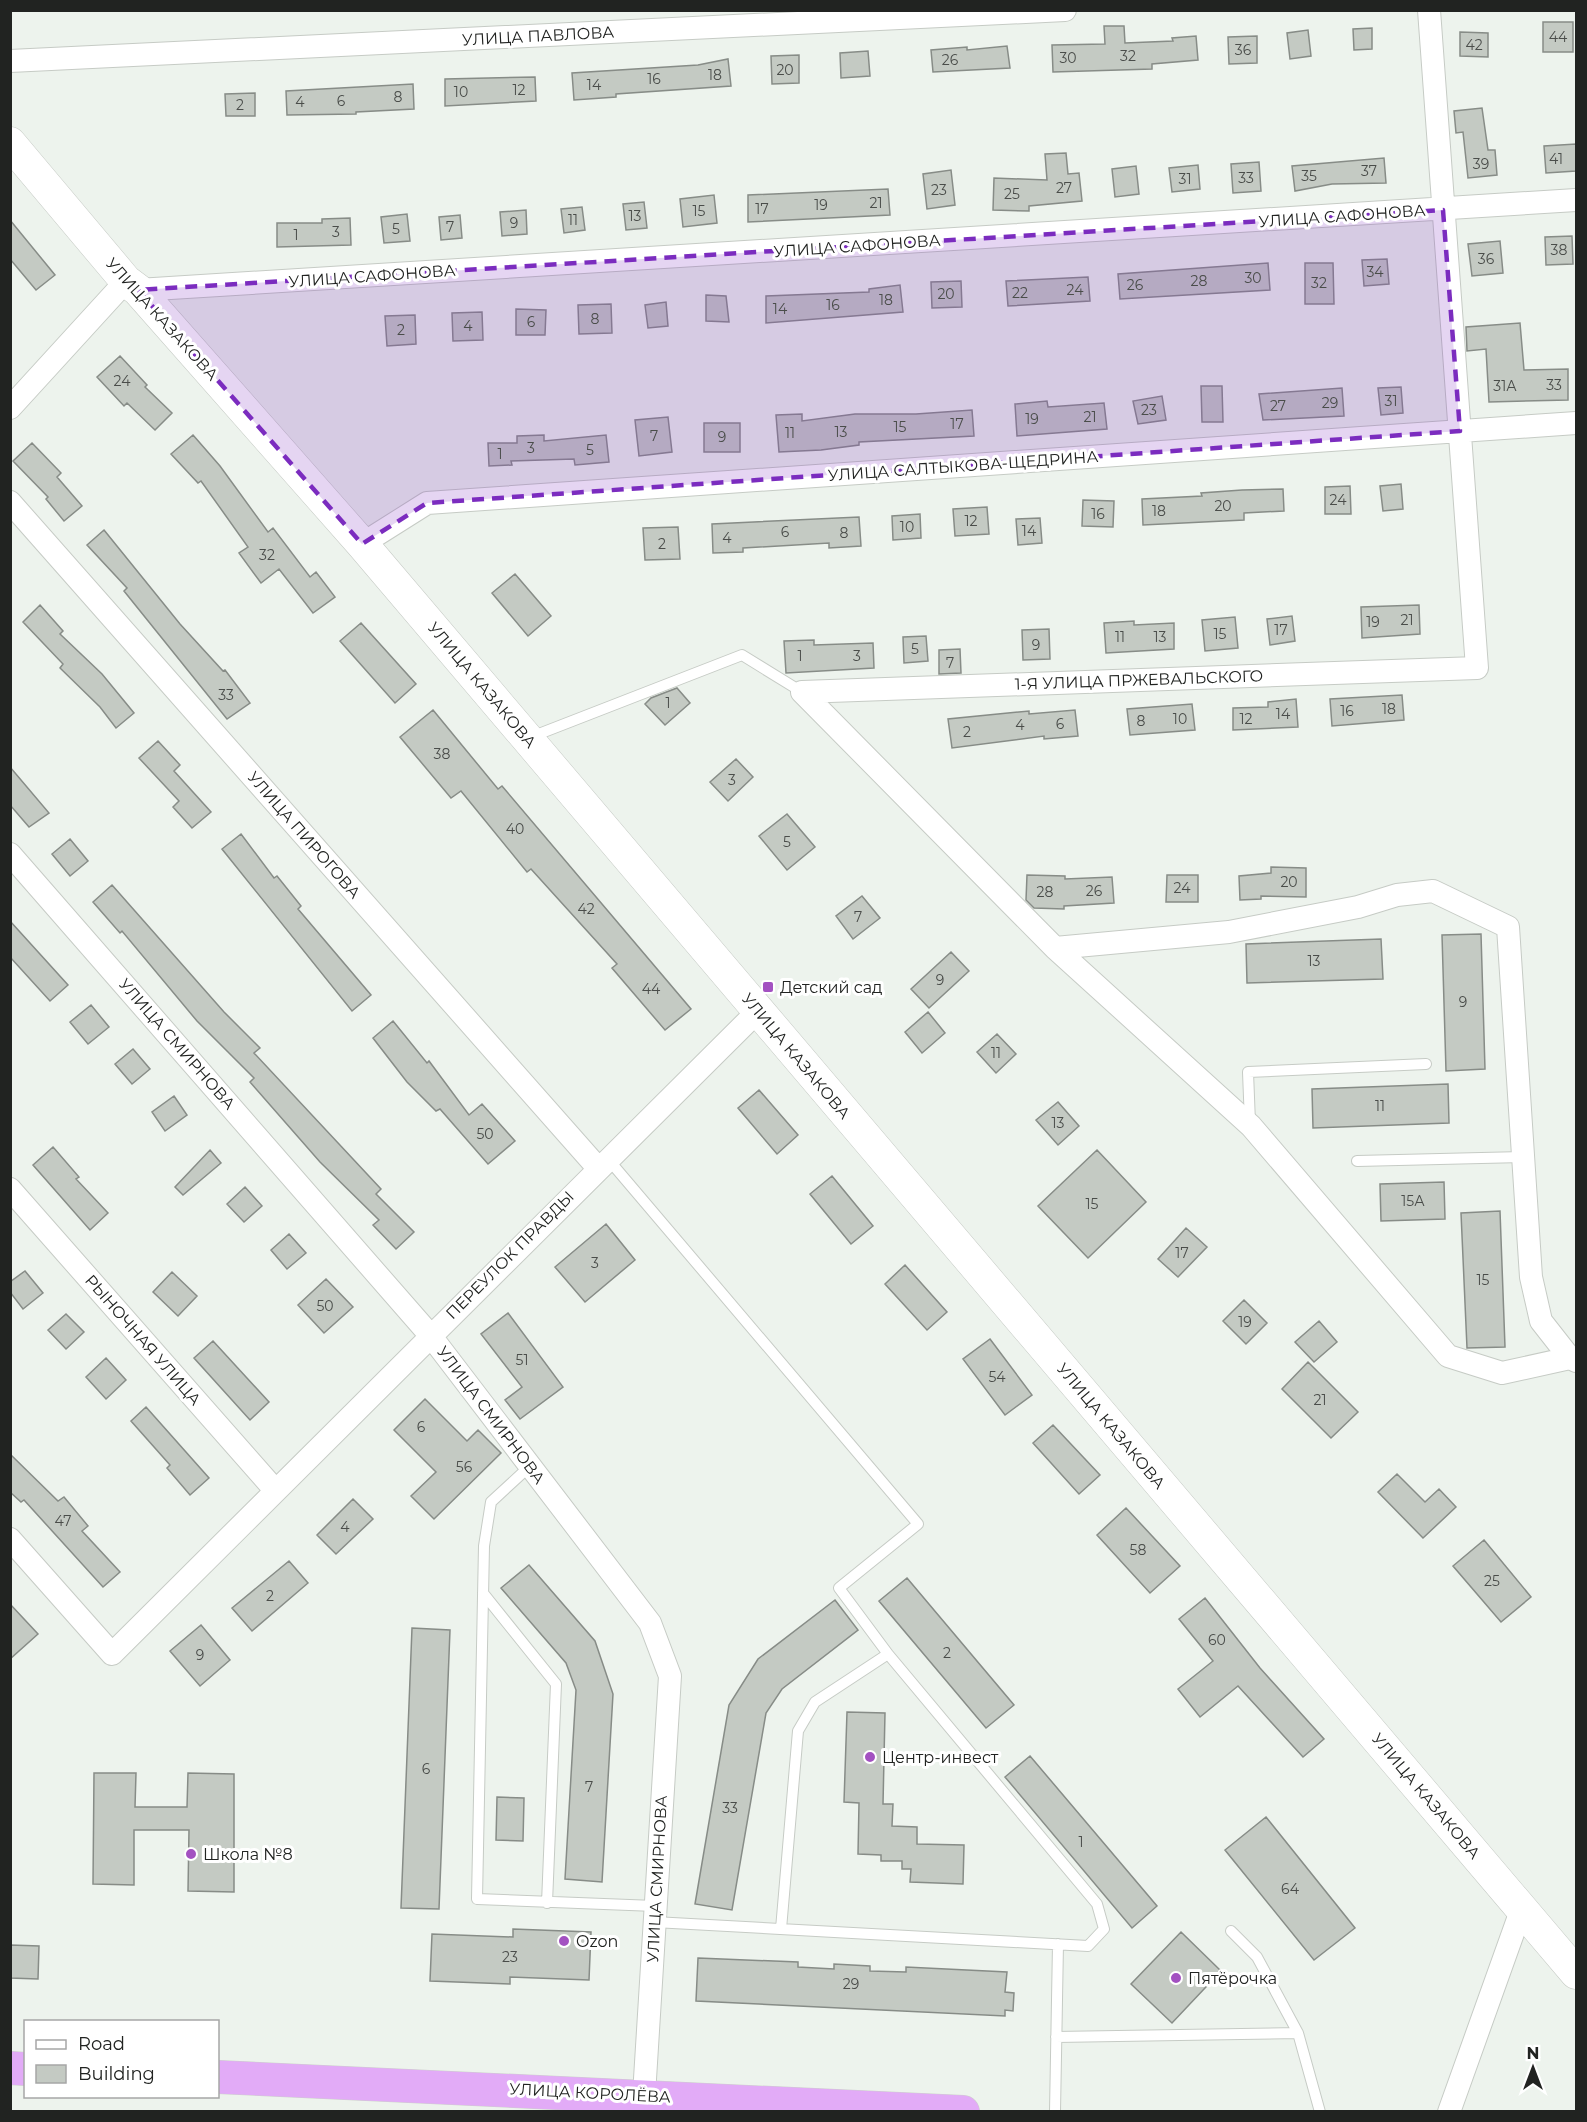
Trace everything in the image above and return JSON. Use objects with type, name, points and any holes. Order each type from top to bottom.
[{"type":"highway","name":"УЛИЦА КОРОЛЁВА","points":[[219,2077],[644,2095],[963,2112]]},
{"type":"main road","name":"УЛИЦА КАЗАКОВА","points":[[10,143],[132,286],[362,544],[1576,1973]]},
{"type":"street","name":"УЛИЦА ПАВЛОВА","points":[[10,61],[1065,10]]},
{"type":"street","points":[[1429,10],[1460,431]]},
{"type":"street","name":"УЛИЦА САФОНОВА","points":[[132,286],[1443,210],[1576,200]]},
{"type":"street","points":[[10,408],[132,286]]},
{"type":"street","name":"УЛИЦА САЛТЫКОВА-ЩЕДРИНА","points":[[362,544],[427,503],[1576,423]]},
{"type":"street","name":"1-Я УЛИЦА ПРЖЕВАЛЬСКОГО","points":[[802,692],[1477,668],[1460,431]]},
{"type":"street","name":"УЛИЦА ПИРОГОВА","points":[[10,501],[603,1164]]},
{"type":"street","points":[[802,692],[1055,948],[1251,1126],[1448,1356],[1502,1373],[1573,1360],[1541,1321],[1534,1288],[1508,927],[1433,891],[1397,895],[1358,907],[1229,932],[1055,948]]},
{"type":"street","name":"УЛИЦА СМИРНОВА","points":[[10,854],[430,1335],[650,1623],[670,1676],[644,2095]]},
{"type":"street","name":"ПЕРЕУЛОК ПРАВДЫ","points":[[10,1539],[112,1654],[758,1011]]},
{"type":"street","name":"РЫНОЧНАЯ УЛИЦА","points":[[10,1189],[275,1490]]},
{"type":"street","points":[[1449,2112],[1522,1908]]},
{"type":"lane","points":[[527,739],[742,655],[802,692]]},
{"type":"lane","points":[[1251,1126],[1248,1072],[1426,1064]]},
{"type":"lane","points":[[1357,1161],[1523,1157]]},
{"type":"lane","points":[[530,1466],[491,1502],[484,1546],[477,1899],[547,1903],[781,1929],[1088,1946],[1104,1929],[1097,1904],[888,1654],[839,1588],[918,1524],[603,1164]]},
{"type":"lane","points":[[483,1593],[556,1684],[547,1903]]},
{"type":"lane","points":[[781,1929],[798,1731],[815,1702],[888,1654]]},
{"type":"lane","points":[[1231,1931],[1257,1957],[1298,2033],[1320,2112]]},
{"type":"lane","points":[[1055,2112],[1058,1944]]},
{"type":"lane","points":[[1056,2037],[1298,2033]]},
{"type":"highlighted area","points":[[1443,210],[1460,431],[427,503],[362,544],[138,290]]},
{"type":"building","points":[[1543,22],[1573,22],[1573,52],[1543,52]]},
{"type":"building","points":[[1104,26],[1124,26],[1125,43],[1173,41],[1172,38],[1196,36],[1198,60],[1152,64],[1152,69],[1053,72],[1052,45],[1105,44]]},
{"type":"building","points":[[1372,28],[1372,49],[1354,50],[1353,29]]},
{"type":"building","points":[[1308,30],[1311,56],[1290,59],[1287,33]]},
{"type":"building","points":[[1460,32],[1488,33],[1488,57],[1460,56]]},
{"type":"building","points":[[1257,36],[1257,63],[1229,64],[1228,37]]},
{"type":"building","points":[[1007,46],[1010,68],[933,72],[931,50],[967,47],[967,50]]},
{"type":"building","points":[[868,51],[870,76],[841,78],[840,53]]},
{"type":"building","points":[[799,55],[799,83],[772,84],[771,56]]},
{"type":"building","points":[[728,59],[731,86],[616,94],[616,97],[574,100],[572,73],[698,65]]},
{"type":"building","points":[[535,77],[536,101],[445,106],[445,79]]},
{"type":"building","points":[[413,84],[414,109],[356,112],[356,114],[287,115],[286,91]]},
{"type":"building","points":[[255,93],[255,116],[226,116],[225,94]]},
{"type":"building","points":[[1482,108],[1488,150],[1495,150],[1497,175],[1468,178],[1463,132],[1456,133],[1454,111]]},
{"type":"building","points":[[1576,144],[1576,171],[1546,173],[1544,146]]},
{"type":"building","points":[[1066,153],[1068,174],[1079,173],[1082,201],[1029,206],[1029,211],[993,210],[994,178],[1047,180],[1045,154]]},
{"type":"building","points":[[1384,158],[1386,183],[1332,184],[1295,191],[1292,166]]},
{"type":"building","points":[[1259,162],[1261,191],[1233,193],[1231,164]]},
{"type":"building","points":[[1198,165],[1200,189],[1172,192],[1169,168]]},
{"type":"building","points":[[1136,166],[1139,194],[1115,197],[1112,169]]},
{"type":"building","points":[[951,170],[955,205],[927,209],[923,174]]},
{"type":"building","points":[[888,189],[890,215],[748,222],[748,195]]},
{"type":"building","points":[[714,195],[717,223],[683,227],[680,199]]},
{"type":"building","points":[[644,202],[647,228],[626,230],[623,204]]},
{"type":"building","points":[[582,207],[585,230],[564,233],[561,209]]},
{"type":"building","points":[[526,210],[527,234],[502,236],[500,212]]},
{"type":"building","points":[[407,214],[410,241],[384,243],[381,217]]},
{"type":"building","points":[[460,215],[462,238],[441,240],[439,217]]},
{"type":"building","points":[[350,218],[351,245],[277,247],[277,223],[322,223],[322,219]]},
{"type":"building","points":[[10,220],[55,275],[36,290],[10,259]]},
{"type":"building","points":[[1572,236],[1573,264],[1546,265],[1545,237]]},
{"type":"building","points":[[1500,241],[1503,273],[1472,276],[1468,244]]},
{"type":"building","points":[[1387,259],[1389,284],[1364,286],[1362,260]]},
{"type":"building","points":[[1268,263],[1270,290],[1120,299],[1118,274]]},
{"type":"building","points":[[1305,263],[1333,263],[1334,304],[1305,304]]},
{"type":"building","points":[[1088,277],[1090,301],[1008,306],[1006,281]]},
{"type":"building","points":[[961,281],[962,307],[932,308],[931,282]]},
{"type":"building","points":[[900,285],[903,312],[766,323],[766,296],[869,292],[869,289]]},
{"type":"building","points":[[706,295],[726,296],[729,322],[706,321]]},
{"type":"building","points":[[666,302],[668,326],[648,328],[645,305]]},
{"type":"building","points":[[611,304],[612,333],[579,334],[578,305]]},
{"type":"building","points":[[516,309],[546,310],[545,335],[516,335]]},
{"type":"building","points":[[482,312],[483,340],[453,341],[452,313]]},
{"type":"building","points":[[415,315],[416,344],[387,346],[385,316]]},
{"type":"building","points":[[1520,323],[1524,370],[1568,369],[1568,400],[1489,402],[1486,349],[1467,351],[1466,327]]},
{"type":"building","points":[[120,356],[147,385],[145,387],[172,413],[155,430],[127,403],[124,406],[97,377]]},
{"type":"building","points":[[1201,386],[1222,386],[1223,422],[1202,422]]},
{"type":"building","points":[[1401,387],[1403,413],[1381,415],[1378,388]]},
{"type":"building","points":[[1342,388],[1344,416],[1263,420],[1259,394]]},
{"type":"building","points":[[1162,396],[1166,420],[1138,424],[1133,401]]},
{"type":"building","points":[[1047,401],[1048,407],[1104,403],[1107,429],[1017,436],[1015,404]]},
{"type":"building","points":[[972,410],[974,436],[859,442],[859,445],[821,450],[779,452],[776,415],[802,414],[802,421],[855,414],[916,414]]},
{"type":"building","points":[[668,417],[672,452],[639,456],[635,420]]},
{"type":"building","points":[[704,423],[740,423],[740,452],[704,452]]},
{"type":"building","points":[[193,435],[220,466],[268,532],[273,528],[310,577],[316,572],[335,597],[313,613],[279,569],[261,583],[239,553],[248,547],[201,481],[198,483],[171,454]]},
{"type":"building","points":[[544,435],[544,441],[606,435],[609,462],[575,465],[574,459],[511,461],[512,465],[489,466],[488,443],[517,443],[517,436]]},
{"type":"building","points":[[32,443],[61,473],[57,477],[82,506],[64,521],[46,499],[48,497],[13,461]]},
{"type":"building","points":[[1401,484],[1403,509],[1383,511],[1380,486]]},
{"type":"building","points":[[1350,486],[1351,514],[1325,514],[1325,487]]},
{"type":"building","points":[[1283,489],[1284,511],[1244,513],[1244,520],[1143,525],[1142,499],[1202,496],[1201,493],[1242,490]]},
{"type":"building","points":[[1083,500],[1114,501],[1113,527],[1082,526]]},
{"type":"building","points":[[987,507],[989,534],[955,536],[953,509]]},
{"type":"building","points":[[920,514],[921,538],[893,540],[892,516]]},
{"type":"building","points":[[859,517],[861,546],[829,548],[829,543],[743,548],[743,552],[713,553],[712,524]]},
{"type":"building","points":[[1040,518],[1042,543],[1018,545],[1016,519]]},
{"type":"building","points":[[678,527],[680,559],[645,560],[643,528]]},
{"type":"building","points":[[104,530],[180,624],[223,671],[225,670],[250,703],[227,719],[124,591],[127,588],[87,545]]},
{"type":"building","points":[[515,574],[551,616],[528,636],[492,593]]},
{"type":"building","points":[[40,605],[63,631],[60,634],[102,674],[134,713],[116,728],[100,707],[60,668],[63,664],[23,622]]},
{"type":"building","points":[[1419,605],[1420,634],[1362,638],[1361,607]]},
{"type":"building","points":[[1292,616],[1295,641],[1270,645],[1267,619]]},
{"type":"building","points":[[1235,617],[1238,648],[1205,651],[1202,620]]},
{"type":"building","points":[[1134,621],[1134,625],[1174,623],[1174,649],[1106,653],[1104,623]]},
{"type":"building","points":[[361,623],[416,684],[395,703],[340,641]]},
{"type":"building","points":[[1049,629],[1050,659],[1023,660],[1022,630]]},
{"type":"building","points":[[926,636],[928,661],[904,663],[903,637]]},
{"type":"building","points":[[814,640],[814,645],[873,643],[874,668],[786,673],[784,641]]},
{"type":"building","points":[[960,649],[961,673],[939,674],[939,650]]},
{"type":"building","points":[[677,688],[690,703],[665,725],[645,704],[651,698]]},
{"type":"building","points":[[1402,695],[1404,720],[1332,726],[1330,699]]},
{"type":"building","points":[[1296,699],[1298,727],[1233,730],[1233,708],[1268,707],[1268,702]]},
{"type":"building","points":[[1192,704],[1195,730],[1130,735],[1127,709]]},
{"type":"building","points":[[433,710],[498,789],[502,786],[691,1009],[665,1030],[612,968],[617,964],[531,869],[527,872],[461,791],[451,798],[400,737]]},
{"type":"building","points":[[1075,710],[1078,736],[1044,739],[1044,736],[952,748],[948,719],[1029,711],[1029,714]]},
{"type":"building","points":[[158,741],[180,765],[174,771],[211,812],[192,828],[173,807],[179,801],[139,758]]},
{"type":"building","points":[[736,759],[753,777],[728,801],[710,782]]},
{"type":"building","points":[[10,767],[49,813],[29,827],[10,805]]},
{"type":"building","points":[[787,814],[815,847],[787,870],[759,836]]},
{"type":"building","points":[[241,834],[274,878],[277,876],[301,906],[298,909],[371,995],[352,1011],[222,849]]},
{"type":"building","points":[[70,839],[88,861],[70,876],[52,854]]},
{"type":"building","points":[[1271,867],[1306,868],[1306,897],[1261,896],[1261,899],[1240,900],[1239,876],[1271,873]]},
{"type":"building","points":[[1027,875],[1065,876],[1065,879],[1112,877],[1114,903],[1064,906],[1064,909],[1034,908],[1026,900]]},
{"type":"building","points":[[1167,875],[1198,875],[1198,902],[1166,902]]},
{"type":"building","points":[[112,885],[224,1012],[260,1048],[254,1053],[381,1189],[376,1194],[414,1232],[396,1249],[373,1225],[379,1220],[320,1162],[250,1082],[254,1078],[197,1021],[122,931],[120,933],[93,902]]},
{"type":"building","points":[[862,896],[880,918],[853,939],[836,916]]},
{"type":"building","points":[[10,921],[68,985],[50,1001],[10,957]]},
{"type":"building","points":[[1481,934],[1485,1069],[1446,1071],[1442,935]]},
{"type":"building","points":[[1381,939],[1383,979],[1247,983],[1246,944]]},
{"type":"building","points":[[951,952],[969,971],[929,1008],[911,989]]},
{"type":"building","points":[[91,1005],[109,1027],[88,1044],[70,1022]]},
{"type":"building","points":[[928,1012],[945,1033],[922,1053],[905,1032]]},
{"type":"building","points":[[393,1021],[427,1063],[429,1061],[469,1115],[482,1104],[515,1141],[488,1164],[440,1109],[436,1111],[407,1082],[373,1038]]},
{"type":"building","points":[[997,1034],[1016,1054],[996,1073],[977,1052]]},
{"type":"building","points":[[133,1049],[150,1069],[132,1084],[115,1064]]},
{"type":"building","points":[[1448,1084],[1449,1123],[1313,1128],[1312,1089]]},
{"type":"building","points":[[759,1090],[798,1135],[777,1154],[738,1108]]},
{"type":"building","points":[[174,1096],[187,1115],[165,1131],[152,1112]]},
{"type":"building","points":[[1058,1102],[1079,1126],[1058,1145],[1036,1120]]},
{"type":"building","points":[[53,1147],[79,1177],[76,1179],[108,1213],[90,1230],[33,1165]]},
{"type":"building","points":[[210,1150],[221,1163],[183,1195],[175,1187]]},
{"type":"building","points":[[1097,1150],[1146,1202],[1088,1258],[1038,1206]]},
{"type":"building","points":[[832,1176],[873,1226],[851,1244],[810,1194]]},
{"type":"building","points":[[1444,1182],[1445,1219],[1381,1221],[1380,1184]]},
{"type":"building","points":[[245,1187],[262,1206],[244,1222],[227,1204]]},
{"type":"building","points":[[1500,1211],[1505,1347],[1467,1348],[1461,1213]]},
{"type":"building","points":[[606,1224],[635,1260],[585,1302],[555,1267]]},
{"type":"building","points":[[1186,1228],[1207,1247],[1178,1277],[1158,1259]]},
{"type":"building","points":[[289,1234],[306,1253],[287,1269],[271,1250]]},
{"type":"building","points":[[905,1265],[947,1312],[927,1330],[885,1284]]},
{"type":"building","points":[[25,1271],[43,1293],[23,1309],[10,1292],[10,1282]]},
{"type":"building","points":[[172,1272],[197,1296],[178,1316],[153,1292]]},
{"type":"building","points":[[326,1279],[353,1307],[324,1333],[298,1305]]},
{"type":"building","points":[[1244,1300],[1267,1323],[1246,1344],[1223,1321]]},
{"type":"building","points":[[508,1313],[563,1387],[520,1419],[505,1400],[522,1387],[481,1334]]},
{"type":"building","points":[[66,1314],[84,1332],[66,1349],[48,1330]]},
{"type":"building","points":[[1319,1321],[1337,1342],[1314,1362],[1295,1342]]},
{"type":"building","points":[[990,1339],[1032,1395],[1005,1415],[963,1359]]},
{"type":"building","points":[[213,1341],[269,1402],[250,1420],[194,1358]]},
{"type":"building","points":[[106,1358],[126,1380],[106,1399],[86,1377]]},
{"type":"building","points":[[1308,1362],[1358,1412],[1331,1438],[1282,1389]]},
{"type":"building","points":[[425,1399],[467,1441],[478,1430],[501,1453],[434,1519],[411,1496],[436,1472],[394,1430]]},
{"type":"building","points":[[146,1407],[209,1478],[190,1495],[167,1468],[170,1465],[131,1421]]},
{"type":"building","points":[[1053,1425],[1100,1475],[1079,1494],[1033,1443]]},
{"type":"building","points":[[10,1454],[58,1501],[64,1497],[88,1526],[82,1531],[120,1572],[103,1587],[24,1500],[21,1502],[10,1492]]},
{"type":"building","points":[[1397,1474],[1425,1502],[1439,1489],[1456,1507],[1423,1538],[1378,1492]]},
{"type":"building","points":[[353,1499],[373,1519],[336,1554],[317,1535]]},
{"type":"building","points":[[1126,1508],[1180,1566],[1150,1593],[1097,1535]]},
{"type":"building","points":[[1484,1540],[1531,1597],[1501,1622],[1453,1566]]},
{"type":"building","points":[[289,1561],[308,1583],[252,1631],[232,1608]]},
{"type":"building","points":[[529,1565],[595,1641],[613,1694],[602,1882],[565,1879],[576,1690],[566,1663],[501,1588]]},
{"type":"building","points":[[907,1578],[1014,1705],[986,1728],[879,1601]]},
{"type":"building","points":[[1205,1598],[1260,1668],[1324,1739],[1303,1757],[1238,1686],[1200,1717],[1178,1689],[1213,1661],[1179,1619]]},
{"type":"building","points":[[835,1600],[858,1630],[782,1689],[766,1713],[732,1910],[695,1904],[729,1705],[758,1659]]},
{"type":"building","points":[[10,1604],[38,1634],[10,1659]]},
{"type":"building","points":[[201,1625],[230,1660],[200,1686],[170,1651]]},
{"type":"building","points":[[412,1628],[450,1630],[439,1909],[401,1908]]},
{"type":"building","points":[[847,1712],[885,1713],[883,1804],[893,1804],[892,1826],[917,1827],[917,1844],[964,1845],[963,1884],[910,1882],[911,1869],[902,1869],[902,1861],[881,1861],[881,1855],[858,1854],[859,1803],[844,1802]]},
{"type":"building","points":[[1030,1756],[1157,1906],[1132,1928],[1005,1777]]},
{"type":"building","points":[[94,1773],[136,1773],[135,1807],[187,1807],[188,1773],[234,1774],[234,1892],[188,1891],[189,1830],[134,1830],[134,1885],[93,1884]]},
{"type":"building","points":[[497,1797],[524,1798],[523,1841],[496,1840]]},
{"type":"building","points":[[1266,1817],[1355,1928],[1314,1960],[1225,1850]]},
{"type":"building","points":[[513,1929],[591,1932],[589,1980],[510,1977],[510,1984],[430,1981],[432,1934],[513,1937]]},
{"type":"building","name":"Пятёрочка","points":[[1181,1932],[1221,1971],[1172,2023],[1131,1984]]},
{"type":"building","points":[[10,1945],[39,1946],[38,1979],[10,1978]]},
{"type":"building","points":[[698,1958],[798,1962],[798,1967],[834,1969],[834,1964],[870,1966],[870,1971],[906,1972],[906,1967],[1007,1972],[1005,1992],[1014,1993],[1013,2011],[1005,2010],[1005,2016],[696,2001]]},
{"type":"place","name":"Детский сад","points":[[768,987]]},
{"type":"place","name":"Центр-инвест","points":[[870,1757]]},
{"type":"place","name":"Школа №8","points":[[191,1854]]},
{"type":"place","name":"Ozon","points":[[564,1941]]},
{"type":"place","name":"Пятёрочка","points":[[1176,1978]]}]
